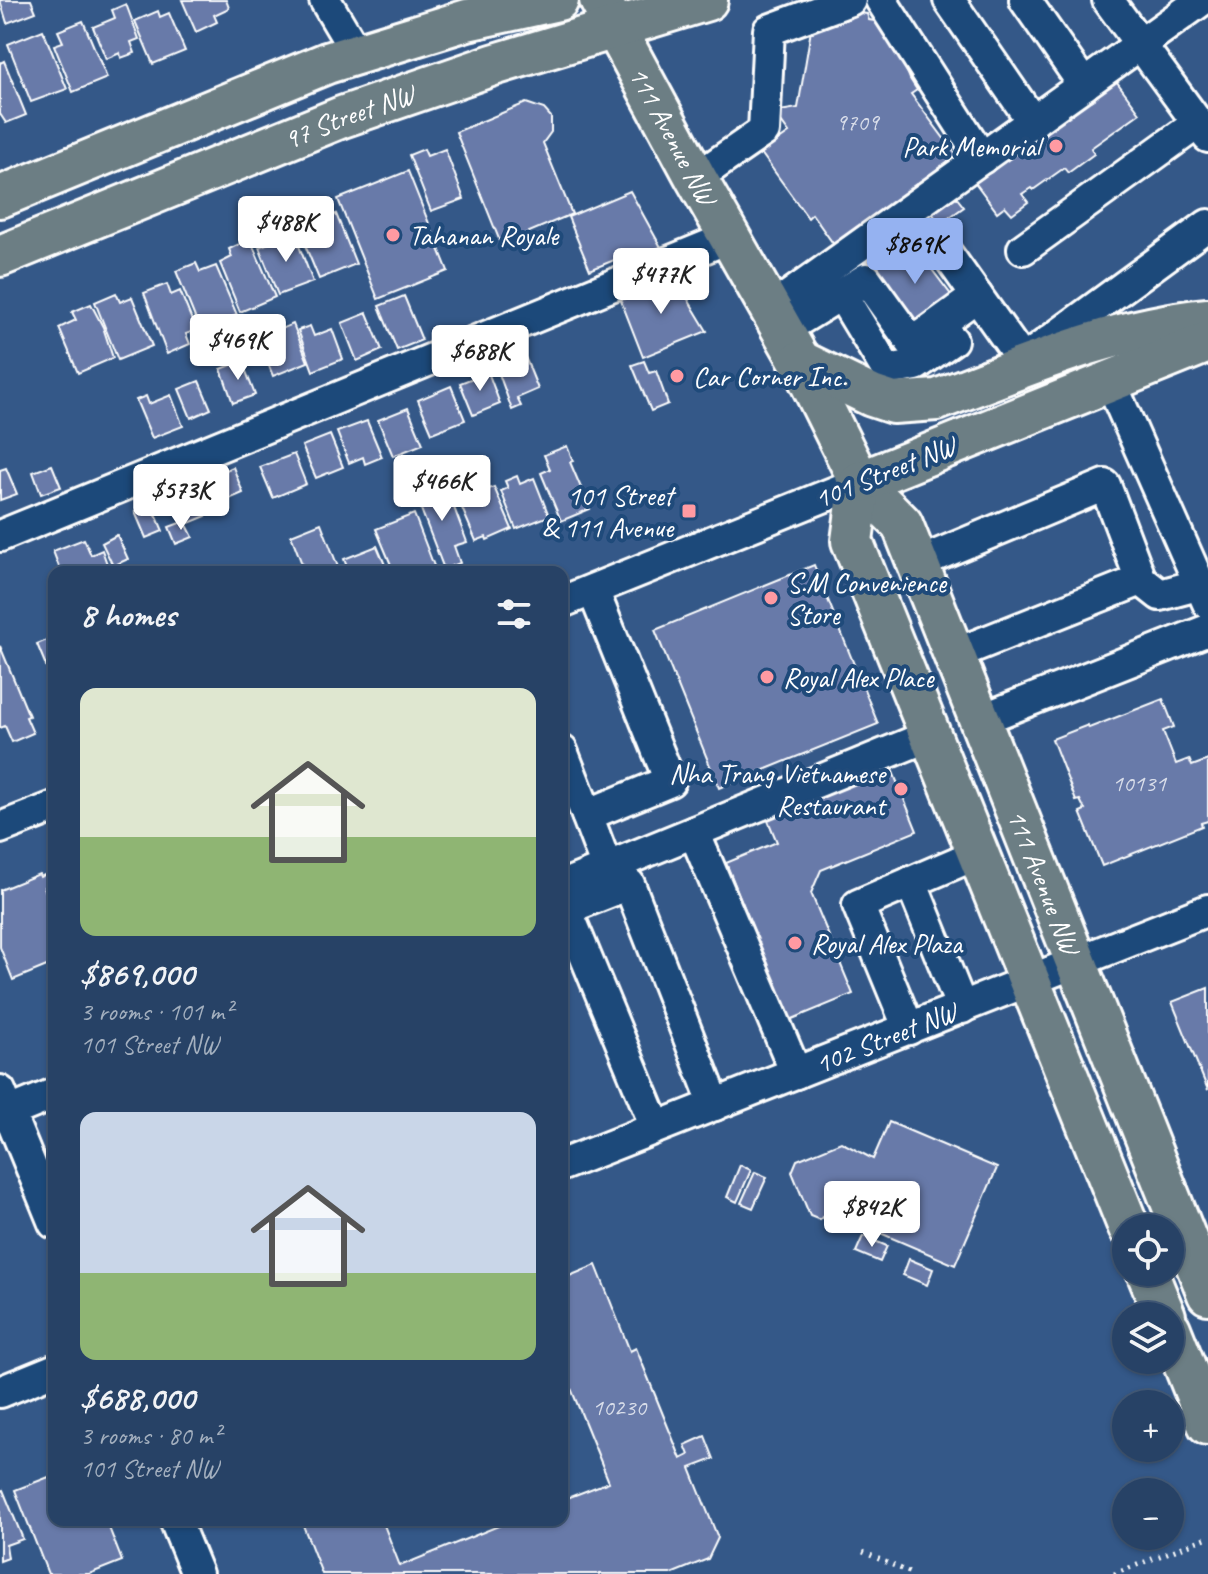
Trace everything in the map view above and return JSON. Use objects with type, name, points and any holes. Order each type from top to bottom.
[{"type":"main road","name":"97 Street NW","points":[[0,197],[327,63],[467,20],[558,0]]},
{"type":"main road","name":"97 Street NW","points":[[0,256],[342,117],[493,65],[608,14],[707,0]]},
{"type":"main road","name":"111 Avenue NW","points":[[608,14],[696,178],[796,344],[860,482],[902,524],[1208,1294]]},
{"type":"main road","points":[[796,344],[872,396],[893,403],[916,368],[937,400],[1014,368],[1125,332],[1164,323],[1206,344]]},
{"type":"main road","name":"101 Street NW","points":[[860,482],[1206,344]]},
{"type":"main road","name":"111 Avenue NW","points":[[860,482],[852,541],[1123,1214]]},
{"type":"main road","points":[[1184,1364],[1208,1424]]},
{"type":"street","points":[[325,0],[357,54]]},
{"type":"street","points":[[696,178],[764,131],[769,30],[850,0]]},
{"type":"street","points":[[881,0],[982,158]]},
{"type":"street","points":[[949,0],[1033,122]]},
{"type":"street","points":[[1025,0],[1084,85]]},
{"type":"street","points":[[1023,249],[1203,130],[1108,0]]},
{"type":"street","points":[[796,344],[982,158],[1202,0]]},
{"type":"street","points":[[935,237],[983,305],[1014,368],[1208,225]]},
{"type":"street","points":[[0,536],[730,237]]},
{"type":"street","points":[[796,344],[841,294],[866,279],[916,368]]},
{"type":"street","points":[[841,294],[887,370],[916,368],[983,305]]},
{"type":"street","points":[[796,344],[875,350]]},
{"type":"street","points":[[918,563],[1105,485],[1141,580],[1160,595],[1202,579],[1110,381]]},
{"type":"street","name":"101 Street NW","points":[[568,600],[860,482]]},
{"type":"street","points":[[955,654],[1141,580]]},
{"type":"street","points":[[587,815],[670,781],[593,590]]},
{"type":"street","points":[[980,720],[1208,630]]},
{"type":"street","points":[[568,884],[931,735]]},
{"type":"street","points":[[568,766],[607,868]]},
{"type":"street","points":[[0,828],[48,809]]},
{"type":"street","points":[[694,832],[796,1073]]},
{"type":"street","points":[[909,1029],[858,905],[979,853]]},
{"type":"street","points":[[911,882],[962,1008]]},
{"type":"street","points":[[568,908],[629,884],[715,1105]]},
{"type":"street","name":"102 Street NW","points":[[568,1163],[1208,910]]},
{"type":"street","points":[[568,914],[656,1127]]},
{"type":"street","points":[[48,1095],[3,1106],[48,1209]]},
{"type":"street","points":[[0,1392],[48,1372]]},
{"type":"street","points":[[177,1526],[197,1574]]},
{"type":"path","points":[[1114,1574],[1208,1537]]},
{"type":"path","points":[[863,1552],[913,1574]]},
{"type":"building","points":[[0,0],[31,0],[36,12],[7,23]]},
{"type":"building","points":[[182,0],[226,0],[229,8],[214,15],[217,22],[196,32]]},
{"type":"building","points":[[126,4],[139,39],[131,42],[135,53],[121,58],[120,53],[106,59],[93,27],[115,18],[112,10]]},
{"type":"building","points":[[158,11],[160,17],[169,13],[185,51],[153,64],[135,21]]},
{"type":"building","points":[[846,11],[867,14],[869,20],[888,23],[917,90],[911,94],[960,160],[837,249],[812,214],[808,218],[761,153],[789,133],[774,112],[798,108],[811,30],[826,27],[824,19]]},
{"type":"building","points":[[83,21],[107,78],[73,92],[54,45],[63,42],[58,31]]},
{"type":"building","points":[[43,30],[67,89],[31,102],[8,44]]},
{"type":"building","points":[[4,61],[26,115],[6,123],[0,114],[0,63]]},
{"type":"building","points":[[1111,74],[1140,113],[1091,148],[1094,154],[1068,173],[1064,168],[1022,194],[1028,202],[1012,214],[1005,206],[997,212],[971,177]]},
{"type":"building","points":[[526,103],[544,109],[551,117],[551,132],[543,143],[572,214],[501,244],[456,132]]},
{"type":"building","points":[[424,149],[427,156],[445,149],[464,199],[431,211],[409,155]]},
{"type":"building","name":"Tahanan Royale","points":[[408,171],[448,271],[378,299],[338,199]]},
{"type":"building","points":[[630,191],[662,249],[622,265],[619,258],[590,270],[568,217]]},
{"type":"building","points":[[953,193],[964,207],[940,224],[930,210]]},
{"type":"building","points":[[317,212],[318,216],[326,213],[328,218],[336,214],[356,264],[319,279],[295,221]]},
{"type":"building","points":[[294,233],[313,282],[278,295],[259,247]]},
{"type":"building","points":[[250,239],[275,297],[240,312],[220,263],[232,257],[229,249]]},
{"type":"building","points":[[911,242],[958,304],[914,327],[874,269]]},
{"type":"building","points":[[196,263],[200,272],[216,266],[237,315],[200,330],[176,271]]},
{"type":"building","points":[[674,276],[707,331],[643,357],[620,298]]},
{"type":"building","points":[[167,284],[171,295],[180,291],[196,330],[186,334],[190,344],[167,354],[144,293]]},
{"type":"building","points":[[116,293],[120,302],[132,297],[152,346],[118,360],[95,302]]},
{"type":"building","points":[[404,296],[422,340],[397,350],[379,306]]},
{"type":"building","points":[[91,304],[103,327],[113,358],[78,373],[59,328],[76,320],[72,312]]},
{"type":"building","points":[[367,313],[382,350],[357,361],[342,323]]},
{"type":"building","points":[[293,324],[308,362],[273,376],[258,338]]},
{"type":"building","points":[[310,326],[314,336],[332,329],[343,359],[313,371],[298,330]]},
{"type":"building","points":[[525,357],[538,389],[517,398],[521,406],[512,410],[497,368]]},
{"type":"building","points":[[242,361],[255,395],[233,403],[221,369]]},
{"type":"building","points":[[644,361],[649,373],[656,371],[668,404],[651,411],[632,365]]},
{"type":"building","points":[[488,372],[500,404],[473,415],[460,383]]},
{"type":"building","points":[[199,381],[211,409],[191,418],[179,389]]},
{"type":"building","points":[[451,386],[465,420],[432,433],[418,400]]},
{"type":"building","points":[[171,395],[183,426],[152,438],[136,400],[146,396],[149,404]]},
{"type":"building","points":[[408,408],[423,444],[393,456],[378,420]]},
{"type":"building","points":[[367,421],[382,457],[365,464],[363,457],[349,463],[337,432]]},
{"type":"building","points":[[330,435],[343,467],[316,478],[302,446]]},
{"type":"building","points":[[567,446],[573,461],[570,462],[590,509],[561,521],[541,473],[550,469],[544,455]]},
{"type":"building","points":[[294,454],[306,484],[273,498],[260,467]]},
{"type":"building","points":[[52,465],[61,487],[41,494],[33,472]]},
{"type":"building","points":[[233,467],[243,493],[227,500],[216,474]]},
{"type":"building","points":[[6,468],[17,494],[0,500],[0,470]]},
{"type":"building","points":[[517,476],[520,484],[534,478],[549,516],[516,529],[501,491],[508,488],[505,481]]},
{"type":"building","points":[[444,481],[467,542],[454,546],[460,563],[443,566],[419,504],[423,503],[418,490]]},
{"type":"building","points":[[477,482],[481,492],[494,487],[512,529],[487,540],[486,537],[476,541],[459,501],[468,497],[464,487]]},
{"type":"building","points":[[195,488],[206,516],[189,523],[178,496]]},
{"type":"building","points":[[152,505],[163,531],[146,538],[135,512]]},
{"type":"building","points":[[414,514],[434,566],[391,566],[376,529]]},
{"type":"building","points":[[185,521],[193,537],[176,544],[169,527]]},
{"type":"building","points":[[321,523],[338,566],[303,566],[291,535]]},
{"type":"building","points":[[117,535],[128,559],[113,566],[102,543]]},
{"type":"building","points":[[84,539],[91,555],[102,550],[107,564],[59,566],[53,551]]},
{"type":"building","points":[[377,546],[385,566],[347,566],[344,559]]},
{"type":"building","name":"Royal Alex Place","points":[[814,565],[878,724],[719,788],[655,630]]},
{"type":"building","points":[[48,639],[48,671],[37,644]]},
{"type":"building","points":[[0,646],[33,733],[12,742],[5,726],[0,728]]},
{"type":"building","points":[[1163,699],[1174,727],[1163,731],[1176,764],[1189,759],[1192,766],[1208,760],[1208,821],[1102,866],[1080,812],[1085,810],[1080,800],[1076,801],[1052,739]]},
{"type":"building","name":"Royal Alex Plaza","points":[[891,767],[917,831],[821,870],[811,893],[853,994],[790,1020],[726,863],[777,842],[767,818]]},
{"type":"building","points":[[48,873],[48,885],[44,887],[48,897],[48,965],[13,980],[0,947],[0,890],[39,874],[40,877]]},
{"type":"building","points":[[1208,988],[1208,1090],[1172,1002]]},
{"type":"building","points":[[889,1122],[997,1168],[955,1265],[850,1220],[847,1227],[822,1217],[820,1220],[810,1216],[792,1172],[797,1160],[841,1142],[873,1159]]},
{"type":"building","points":[[740,1165],[751,1170],[737,1202],[727,1197]]},
{"type":"building","points":[[755,1172],[767,1177],[753,1208],[741,1203]]},
{"type":"building","points":[[863,1236],[887,1246],[880,1262],[856,1252]]},
{"type":"building","points":[[909,1259],[933,1269],[927,1285],[903,1275]]},
{"type":"building","points":[[596,1265],[630,1351],[636,1348],[681,1459],[689,1455],[685,1445],[705,1436],[714,1459],[690,1468],[718,1538],[708,1559],[671,1574],[322,1574],[303,1526],[384,1526],[400,1566],[498,1526],[568,1526],[568,1498],[609,1482],[568,1381],[568,1277]]},
{"type":"building","points":[[48,1477],[48,1526],[108,1526],[122,1561],[89,1574],[48,1574],[15,1490]]},
{"type":"building","points":[[3,1490],[23,1539],[6,1545],[8,1558],[0,1561],[0,1491]]},
{"type":"place","name":"Park Memorial","points":[[1056,146]]},
{"type":"place","name":"Tahanan Royale","points":[[393,235]]},
{"type":"place","name":"Car Corner Inc.","points":[[677,376]]},
{"type":"place","name":"101 Street & 111 Avenue","points":[[689,511]]},
{"type":"place","name":"S.M Convenience Store","points":[[771,598]]},
{"type":"place","name":"Royal Alex Place","points":[[767,677]]},
{"type":"place","name":"Nha Trang Vietnamese Restaurant","points":[[901,789]]},
{"type":"place","name":"Royal Alex Plaza","points":[[795,943]]}]
